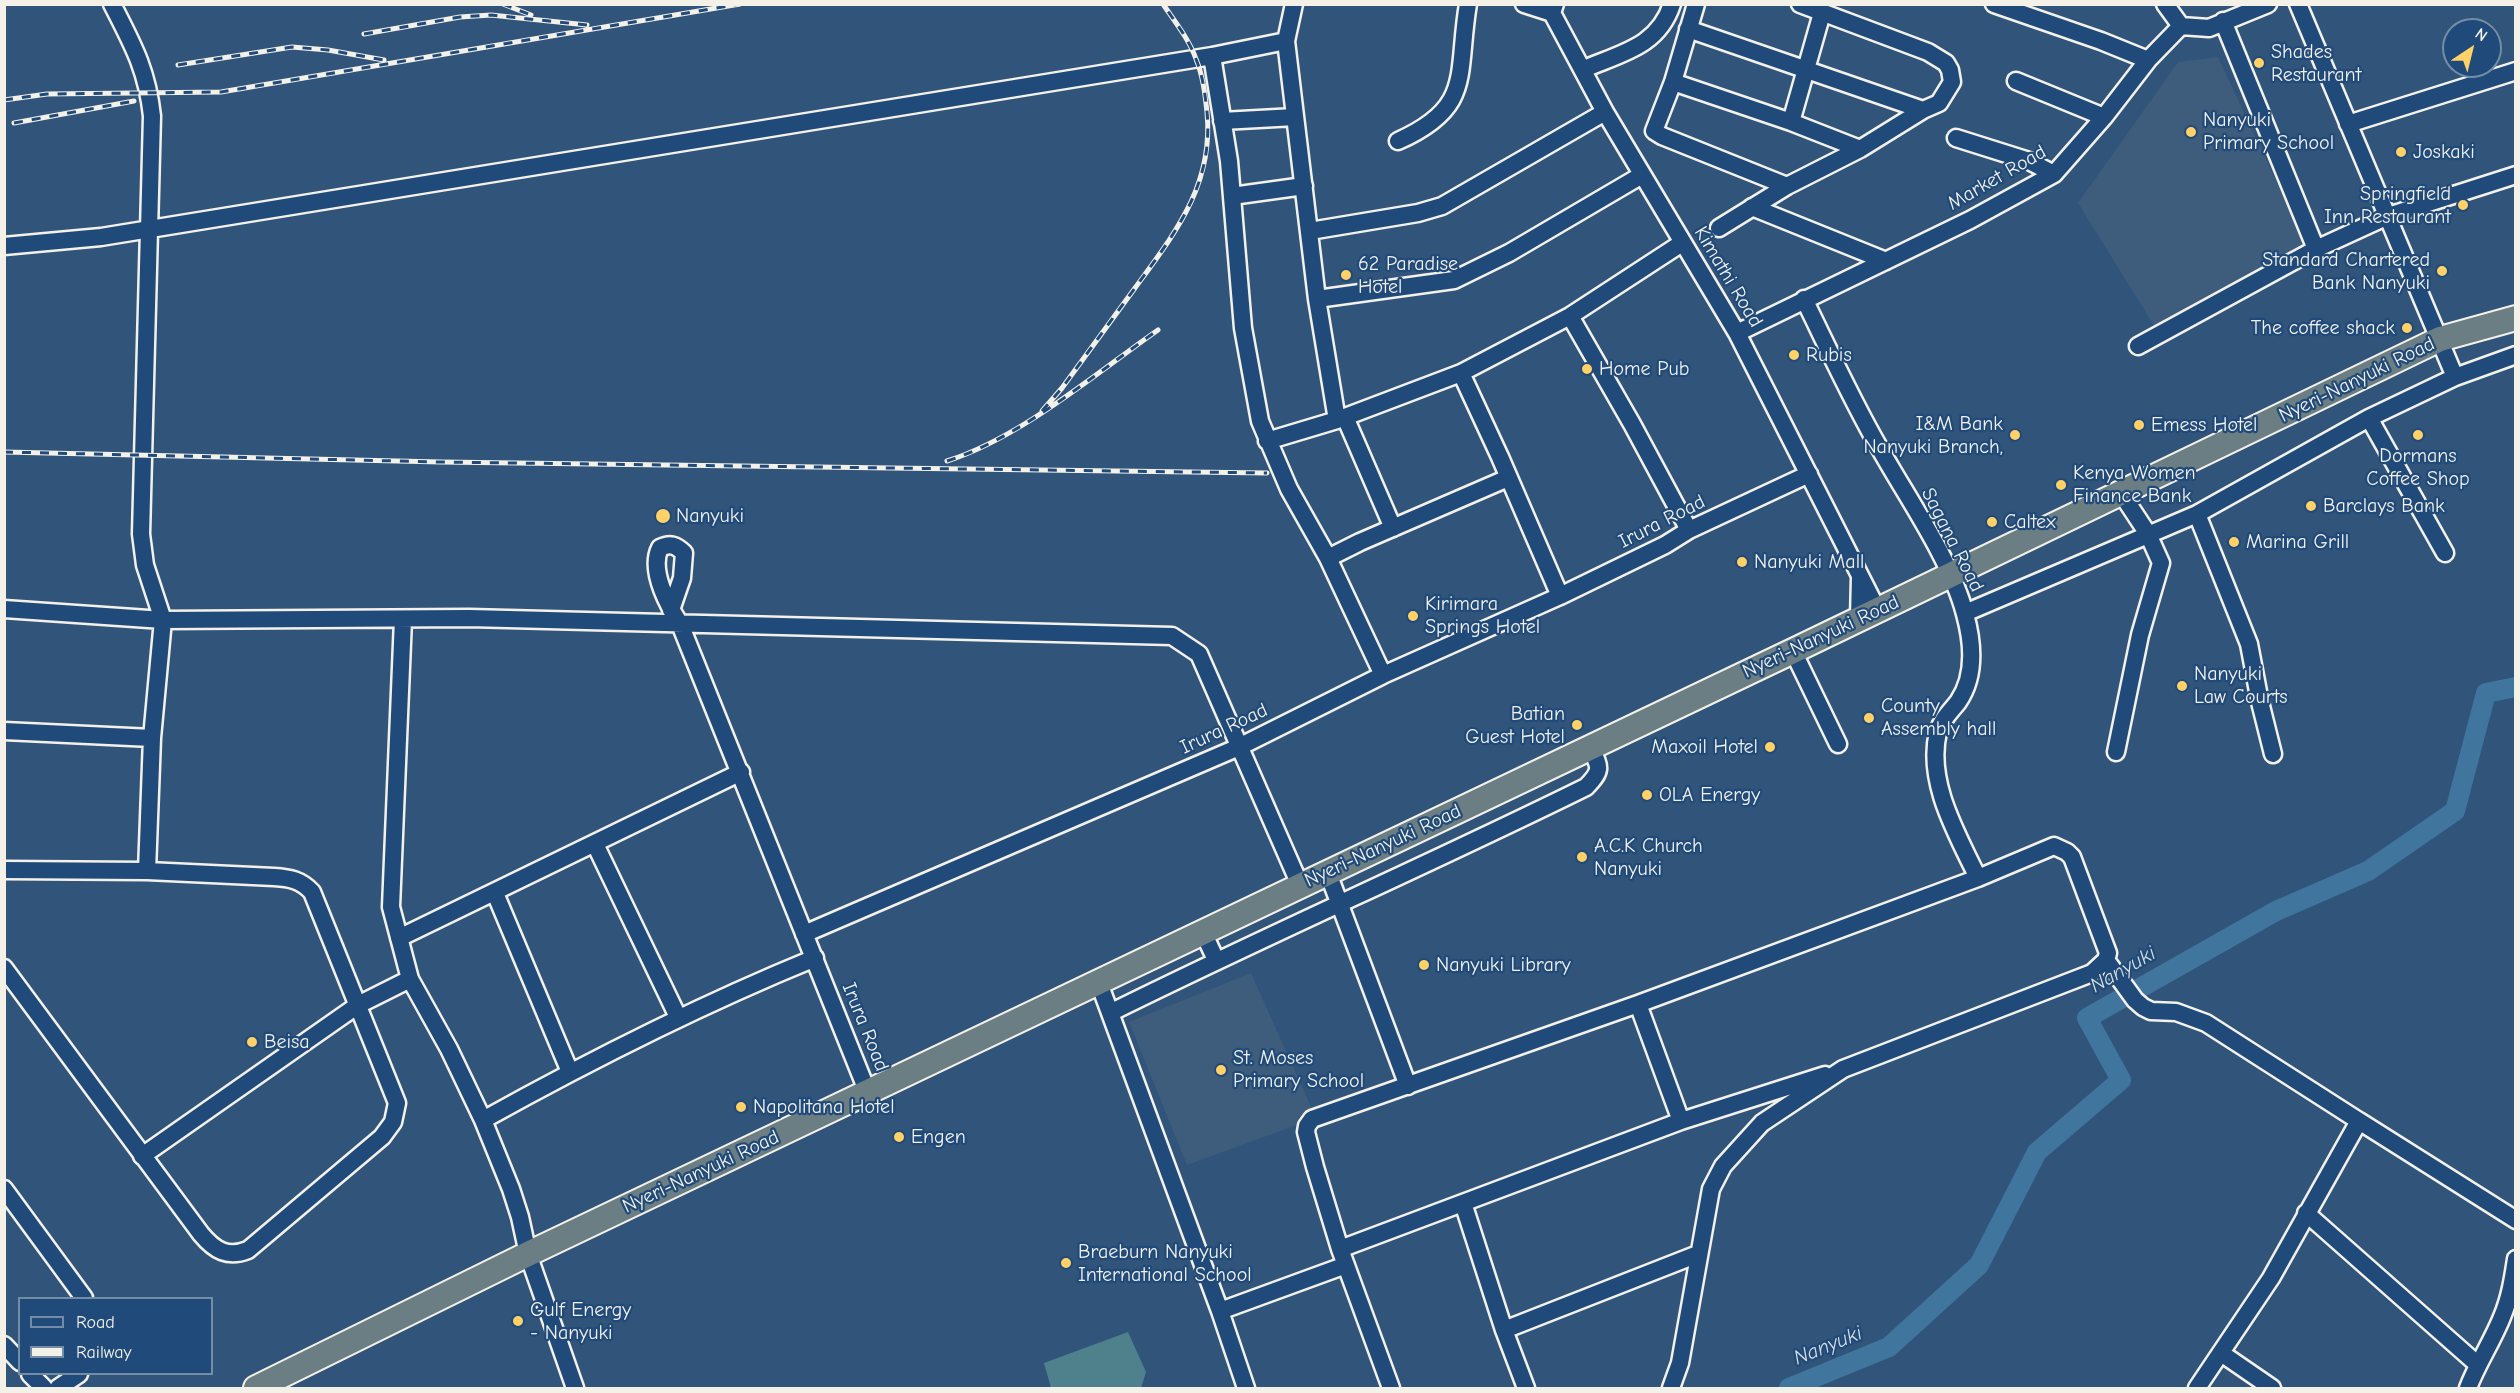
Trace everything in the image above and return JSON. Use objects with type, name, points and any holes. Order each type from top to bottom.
[{"type":"highway","name":"Nyeri-Nanyuki Road","points":[[256,1389],[528,1254],[1793,651],[2440,339],[2516,318]]},
{"type":"street","points":[[112,4],[140,57],[150,94],[153,161],[149,229],[141,534],[145,565],[163,620],[152,738],[147,871]]},
{"type":"street","points":[[1294,4],[1286,41],[1317,299],[1341,418],[1393,528]]},
{"type":"street","points":[[1398,141],[1434,123],[1448,107],[1458,87],[1468,4]]},
{"type":"street","points":[[1524,4],[1553,9]]},
{"type":"street","points":[[1584,69],[1645,43],[1663,25],[1672,4]]},
{"type":"street","points":[[1696,4],[1655,133],[1787,186]]},
{"type":"street","points":[[1719,228],[1787,186],[1860,149],[1923,110],[1939,103],[1952,82],[1946,63],[1928,52],[1800,4]]},
{"type":"street","points":[[1994,4],[2148,60]]},
{"type":"street","points":[[2165,4],[2181,26],[2209,28],[2268,4]]},
{"type":"street","points":[[2298,4],[2455,377]]},
{"type":"street","name":"Kimathi Road","points":[[1553,9],[1605,112],[1737,333],[1860,578],[1868,615]]},
{"type":"street","points":[[1791,122],[1821,13]]},
{"type":"street","points":[[2223,21],[2316,249]]},
{"type":"street","name":"Market Road","points":[[1737,333],[1970,220],[2054,174],[2104,117],[2148,60],[2181,26]]},
{"type":"street","points":[[1688,29],[1923,110]]},
{"type":"street","points":[[4,246],[101,237],[1212,56],[1286,41]]},
{"type":"street","points":[[1212,56],[1232,196],[1243,328],[1260,421],[1289,489],[1328,558],[1383,675]]},
{"type":"street","points":[[2348,124],[2516,71]]},
{"type":"street","points":[[2016,81],[2104,117]]},
{"type":"street","points":[[1673,82],[1791,122],[1860,149]]},
{"type":"street","points":[[1310,231],[1418,213],[1442,206],[1605,112]]},
{"type":"street","points":[[1222,121],[1295,117]]},
{"type":"street","points":[[1956,138],[2029,161],[2054,174]]},
{"type":"street","points":[[1317,299],[1454,279],[1509,253],[1642,175]]},
{"type":"street","points":[[2138,346],[2316,249],[2388,216],[2516,175]]},
{"type":"street","points":[[1232,196],[1304,186]]},
{"type":"street","points":[[1752,207],[1886,261]]},
{"type":"street","points":[[1267,441],[1341,418],[1461,374],[1570,316],[1682,243]]},
{"type":"street","name":"Sagana Road","points":[[1804,299],[1862,418],[1950,575],[1965,613],[1971,644],[1969,677],[1966,689],[1939,728],[1937,767],[1943,799],[1978,878]]},
{"type":"street","points":[[1570,316],[1689,530]]},
{"type":"street","points":[[1965,613],[2197,514],[2369,418],[2455,377],[2516,355]]},
{"type":"street","points":[[1461,374],[1560,596]]},
{"type":"street","points":[[2369,418],[2445,553]]},
{"type":"street","name":"Irura Road","points":[[868,1093],[804,934],[1239,747],[1383,675],[1665,546],[1689,530],[1809,474]]},
{"type":"street","points":[[1328,558],[1508,478]]},
{"type":"street","points":[[2116,752],[2140,635],[2161,563],[2148,534],[2121,493]]},
{"type":"street","points":[[2197,514],[2249,644],[2273,754]]},
{"type":"street","points":[[4,609],[163,620],[676,617],[1172,636],[1199,654],[1300,885]]},
{"type":"street","points":[[676,617],[741,772],[804,934]]},
{"type":"street","points":[[403,619],[391,908],[410,979],[449,1049],[483,1120],[520,1217],[528,1254],[575,1389]]},
{"type":"street","points":[[1793,651],[1838,744]]},
{"type":"street","points":[[4,731],[152,738]]},
{"type":"street","points":[[1110,1013],[1216,960],[1482,839],[1586,787],[1598,775],[1599,767],[1590,747]]},
{"type":"street","points":[[399,938],[741,772]]},
{"type":"street","points":[[595,844],[678,1017]]},
{"type":"street","points":[[1340,1248],[1682,1121],[1843,1069],[2092,973],[2106,960],[2108,953],[2072,857],[2054,846],[1978,878],[1638,1004],[1312,1119],[1307,1126],[1315,1167],[1340,1248],[1391,1389]]},
{"type":"street","points":[[4,870],[147,871],[288,878],[304,884],[312,892],[397,1102],[393,1122],[382,1137],[248,1250],[237,1255],[226,1254],[209,1244],[4,968]]},
{"type":"street","points":[[1328,873],[1408,1086]]},
{"type":"street","points":[[495,893],[570,1072]]},
{"type":"street","points":[[1203,932],[1216,960]]},
{"type":"street","points":[[483,1120],[570,1072],[678,1017],[814,958]]},
{"type":"street","points":[[2106,960],[2134,1000],[2151,1011],[2176,1012],[2206,1023],[2516,1220]]},
{"type":"street","points":[[142,1156],[358,1005],[410,979]]},
{"type":"street","points":[[1099,983],[1220,1311],[1246,1389]]},
{"type":"street","points":[[1638,1004],[1682,1121]]},
{"type":"street","points":[[1671,1389],[1680,1363],[1711,1189],[1723,1166],[1762,1123],[1843,1069]]},
{"type":"street","points":[[2197,1389],[2271,1278],[2359,1120]]},
{"type":"street","points":[[4,1189],[83,1297]]},
{"type":"street","points":[[1463,1203],[1504,1330],[1526,1389]]},
{"type":"street","points":[[2306,1214],[2477,1364]]},
{"type":"street","points":[[1504,1330],[1698,1254]]},
{"type":"street","points":[[2468,1389],[2477,1364],[2502,1318],[2512,1287],[2516,1259]]},
{"type":"street","points":[[1220,1311],[1346,1265]]},
{"type":"street","points":[[4,1345],[18,1360]]},
{"type":"street","points":[[2221,1353],[2272,1389]]},
{"type":"street","points":[[31,1375],[44,1389]]},
{"type":"street","points":[[58,1389],[78,1375]]},
{"type":"shaded area","name":"Nanyuki Primary School","points":[[2218,57],[2309,251],[2158,332],[2078,203],[2178,62]]},
{"type":"shaded area","name":"St. Moses Primary School","points":[[1251,973],[1316,1118],[1187,1165],[1129,1022]]},
{"type":"green space","points":[[1128,1332],[1146,1372],[1141,1388],[1051,1388],[1044,1363]]},
{"type":"waterway","name":"Nanyuki","points":[[1789,1388],[1889,1347],[1979,1265],[2037,1152],[2121,1080],[2087,1018],[2276,911],[2368,871],[2455,811],[2486,693],[2516,687]]},
{"type":"railway","points":[[503,4],[531,15]]},
{"type":"railway","points":[[4,100],[47,94],[221,92],[740,4]]},
{"type":"railway","points":[[1042,411],[1062,388],[1164,248],[1189,207],[1198,185],[1208,138],[1203,85],[1190,44],[1163,4]]},
{"type":"railway","points":[[364,34],[460,17],[491,15],[587,25]]},
{"type":"railway","points":[[178,65],[292,47],[328,50],[384,60]]},
{"type":"railway","points":[[14,123],[134,101]]},
{"type":"railway","points":[[947,461],[974,451],[1029,421],[1158,330]]},
{"type":"railway","points":[[4,452],[441,462],[1267,473]]},
{"type":"place","name":"Shades Restaurant","points":[[2259,63]]},
{"type":"place","name":"Nanyuki Primary School","points":[[2191,132]]},
{"type":"place","name":"Joskaki","points":[[2401,152]]},
{"type":"place","name":"Springfield Inn Restaurant","points":[[2463,205]]},
{"type":"place","name":"Standard Chartered Bank Nanyuki","points":[[2442,271]]},
{"type":"place","name":"62 Paradise Hotel","points":[[1346,275]]},
{"type":"place","name":"The coffee shack","points":[[2407,328]]},
{"type":"place","name":"Rubis","points":[[1794,355]]},
{"type":"place","name":"Home Pub","points":[[1587,369]]},
{"type":"place","name":"Emess Hotel","points":[[2139,425]]},
{"type":"place","name":"I&M Bank Nanyuki Branch,","points":[[2015,435]]},
{"type":"place","name":"Dormans Coffee Shop","points":[[2418,435]]},
{"type":"place","name":"Kenya Women Finance Bank","points":[[2061,485]]},
{"type":"place","name":"Barclays Bank","points":[[2311,506]]},
{"type":"place","name":"Nanyuki","points":[[663,516]]},
{"type":"place","name":"Caltex","points":[[1992,522]]},
{"type":"place","name":"Marina Grill","points":[[2234,542]]},
{"type":"place","name":"Nanyuki Mall","points":[[1742,562]]},
{"type":"place","name":"Kirimara Springs Hotel","points":[[1413,616]]},
{"type":"place","name":"Nanyuki Law Courts","points":[[2182,686]]},
{"type":"place","name":"County Assembly hall","points":[[1869,718]]},
{"type":"place","name":"Batian Guest Hotel","points":[[1577,725]]},
{"type":"place","name":"Maxoil Hotel","points":[[1770,747]]},
{"type":"place","name":"OLA Energy","points":[[1647,795]]},
{"type":"place","name":"A.C.K Church Nanyuki","points":[[1582,857]]},
{"type":"place","name":"Nanyuki Library","points":[[1424,965]]},
{"type":"place","name":"Beisa","points":[[252,1042]]},
{"type":"place","name":"St. Moses Primary School","points":[[1221,1070]]},
{"type":"place","name":"Napolitana Hotel","points":[[741,1107]]},
{"type":"place","name":"Engen","points":[[899,1137]]},
{"type":"place","name":"Braeburn Nanyuki International School","points":[[1066,1263]]},
{"type":"place","name":"Gulf Energy - Nanyuki","points":[[518,1321]]}]
